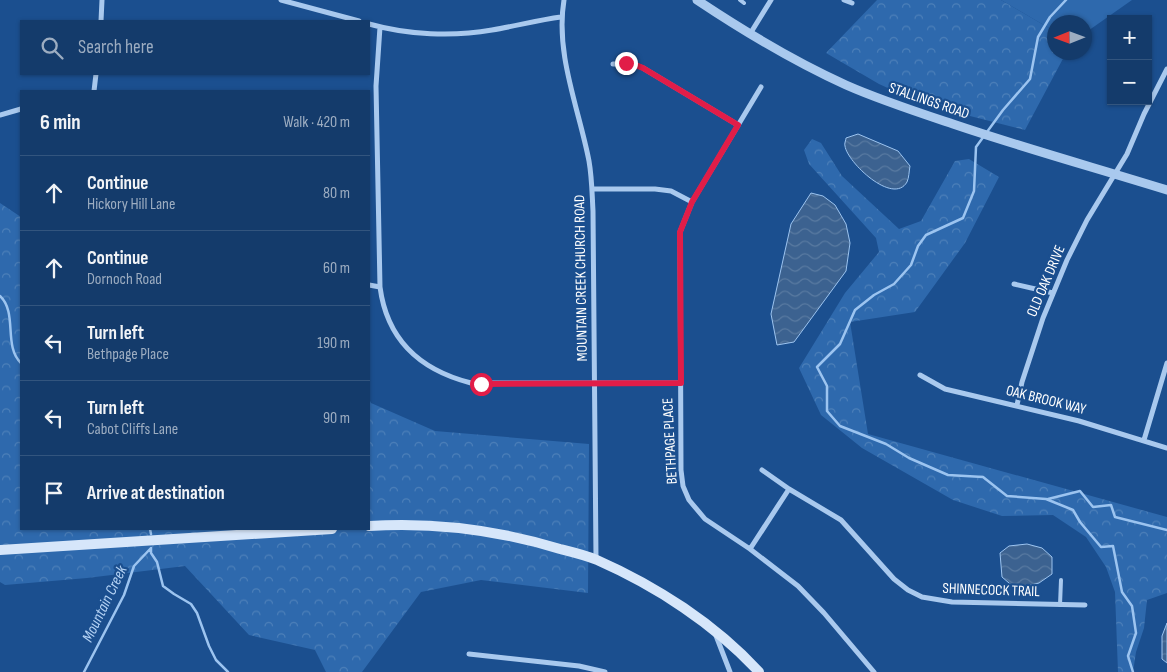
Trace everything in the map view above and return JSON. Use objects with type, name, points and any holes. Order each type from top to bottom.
[{"type":"main road","points":[[370,526],[416,525],[462,528],[503,534],[538,542],[596,560],[660,594],[714,630],[759,672]]},
{"type":"main road","points":[[0,550],[316,530]]},
{"type":"street","points":[[101,20],[102,0]]},
{"type":"street","points":[[281,0],[354,20]]},
{"type":"street","name":"MOUNTAIN CREEK CHURCH ROAD","points":[[564,0],[561,32],[567,68],[589,162],[592,189],[596,560]]},
{"type":"street","name":"STALLINGS ROAD","points":[[697,0],[750,35],[846,85],[902,107],[1014,144],[1167,190]]},
{"type":"street","points":[[750,35],[771,0]]},
{"type":"street","points":[[844,0],[852,4]]},
{"type":"street","points":[[370,24],[427,33],[471,33],[491,31],[531,21],[561,17]]},
{"type":"street","points":[[380,27],[376,86],[380,287],[385,311],[403,345],[422,363],[445,376],[481,384],[681,383]]},
{"type":"street","points":[[613,64],[633,64],[643,68],[738,125]]},
{"type":"street","name":"OLD OAK DRIVE","points":[[1017,405],[1028,361],[1053,293],[1087,220],[1127,154],[1144,114],[1167,69]]},
{"type":"street","points":[[94,90],[96,75]]},
{"type":"street","name":"BETHPAGE PLACE","points":[[761,87],[692,202],[683,220],[680,232],[682,470],[684,486],[688,500],[705,519],[750,549],[804,592],[874,672]]},
{"type":"street","points":[[0,115],[20,109]]},
{"type":"street","points":[[592,189],[643,188],[671,191],[692,202]]},
{"type":"street","points":[[1014,284],[1053,293]]},
{"type":"street","points":[[370,285],[380,287]]},
{"type":"street","points":[[1144,440],[1167,363]]},
{"type":"street","name":"OAK BROOK WAY","points":[[920,375],[945,389],[1079,421],[1167,448]]},
{"type":"street","name":"SHINNECOCK TRAIL","points":[[762,470],[789,489],[841,520],[894,579],[908,590],[922,597],[952,602],[1085,605]]},
{"type":"street","points":[[750,549],[789,489]]},
{"type":"street","points":[[714,630],[730,672]]},
{"type":"street","points":[[469,654],[579,666],[605,672]]},
{"type":"lane","points":[[1060,605],[1061,580]]},
{"type":"green space","points":[[877,0],[1001,0],[1047,27],[1047,60],[1062,60],[1025,130],[923,104],[879,84],[826,53]]},
{"type":"green space","points":[[1001,0],[1132,0],[1111,15],[1107,15],[1107,18],[1092,28],[1092,15],[1047,15],[1047,27]]},
{"type":"green space","points":[[812,139],[821,143],[842,176],[899,229],[921,221],[955,161],[969,159],[999,177],[965,243],[915,312],[850,322],[868,434],[1167,517],[1167,593],[1147,600],[1144,628],[1136,652],[1133,672],[1118,672],[1115,592],[1106,567],[1086,537],[1053,515],[1002,516],[953,500],[862,448],[821,415],[799,368],[845,293],[879,252],[876,238],[809,164],[804,150]]},
{"type":"green space","points":[[0,203],[20,216],[20,530],[370,530],[370,401],[435,431],[589,444],[588,593],[481,580],[421,592],[362,672],[326,672],[315,650],[249,635],[185,566],[87,578],[5,585],[0,582]]},
{"type":"water","points":[[858,134],[898,151],[910,166],[907,182],[900,188],[892,189],[872,179],[862,171],[848,153],[845,145],[846,138]]},
{"type":"water","points":[[811,193],[823,196],[835,205],[846,224],[850,243],[846,271],[794,342],[777,345],[771,314],[791,224]]},
{"type":"water","points":[[1027,544],[1042,548],[1052,557],[1052,574],[1039,583],[1016,589],[1002,577],[1000,553],[1009,546]]},
{"type":"water","points":[[1167,623],[1167,663],[1162,659],[1162,636]]},
{"type":"waterway","points":[[1066,0],[1050,17],[1038,37],[1030,79],[1003,110],[976,147],[974,191],[963,218],[926,235],[918,246],[911,265],[894,284],[874,295],[855,310],[840,344],[817,367],[827,386],[827,411],[840,426],[886,444],[909,458],[948,475],[983,477],[1007,496],[1046,499],[1073,510],[1080,522],[1101,547],[1113,546],[1122,592],[1132,606],[1136,633],[1128,656],[1133,672]]},
{"type":"waterway","name":"Mountain Creek","points":[[0,296],[8,311],[13,348],[20,362]]},
{"type":"waterway","points":[[1048,499],[1080,491],[1093,507],[1111,505],[1115,517],[1167,530]]},
{"type":"waterway","name":"Mountain Creek","points":[[150,530],[151,534]]},
{"type":"waterway","name":"Mountain Creek","points":[[84,672],[124,595],[134,566],[151,548],[151,553],[157,562],[163,586],[191,604],[197,613],[216,660],[228,672]]},
{"type":"route","points":[[481,384],[681,383],[680,232],[683,220],[692,202],[738,125],[643,68],[626,63]]}]
